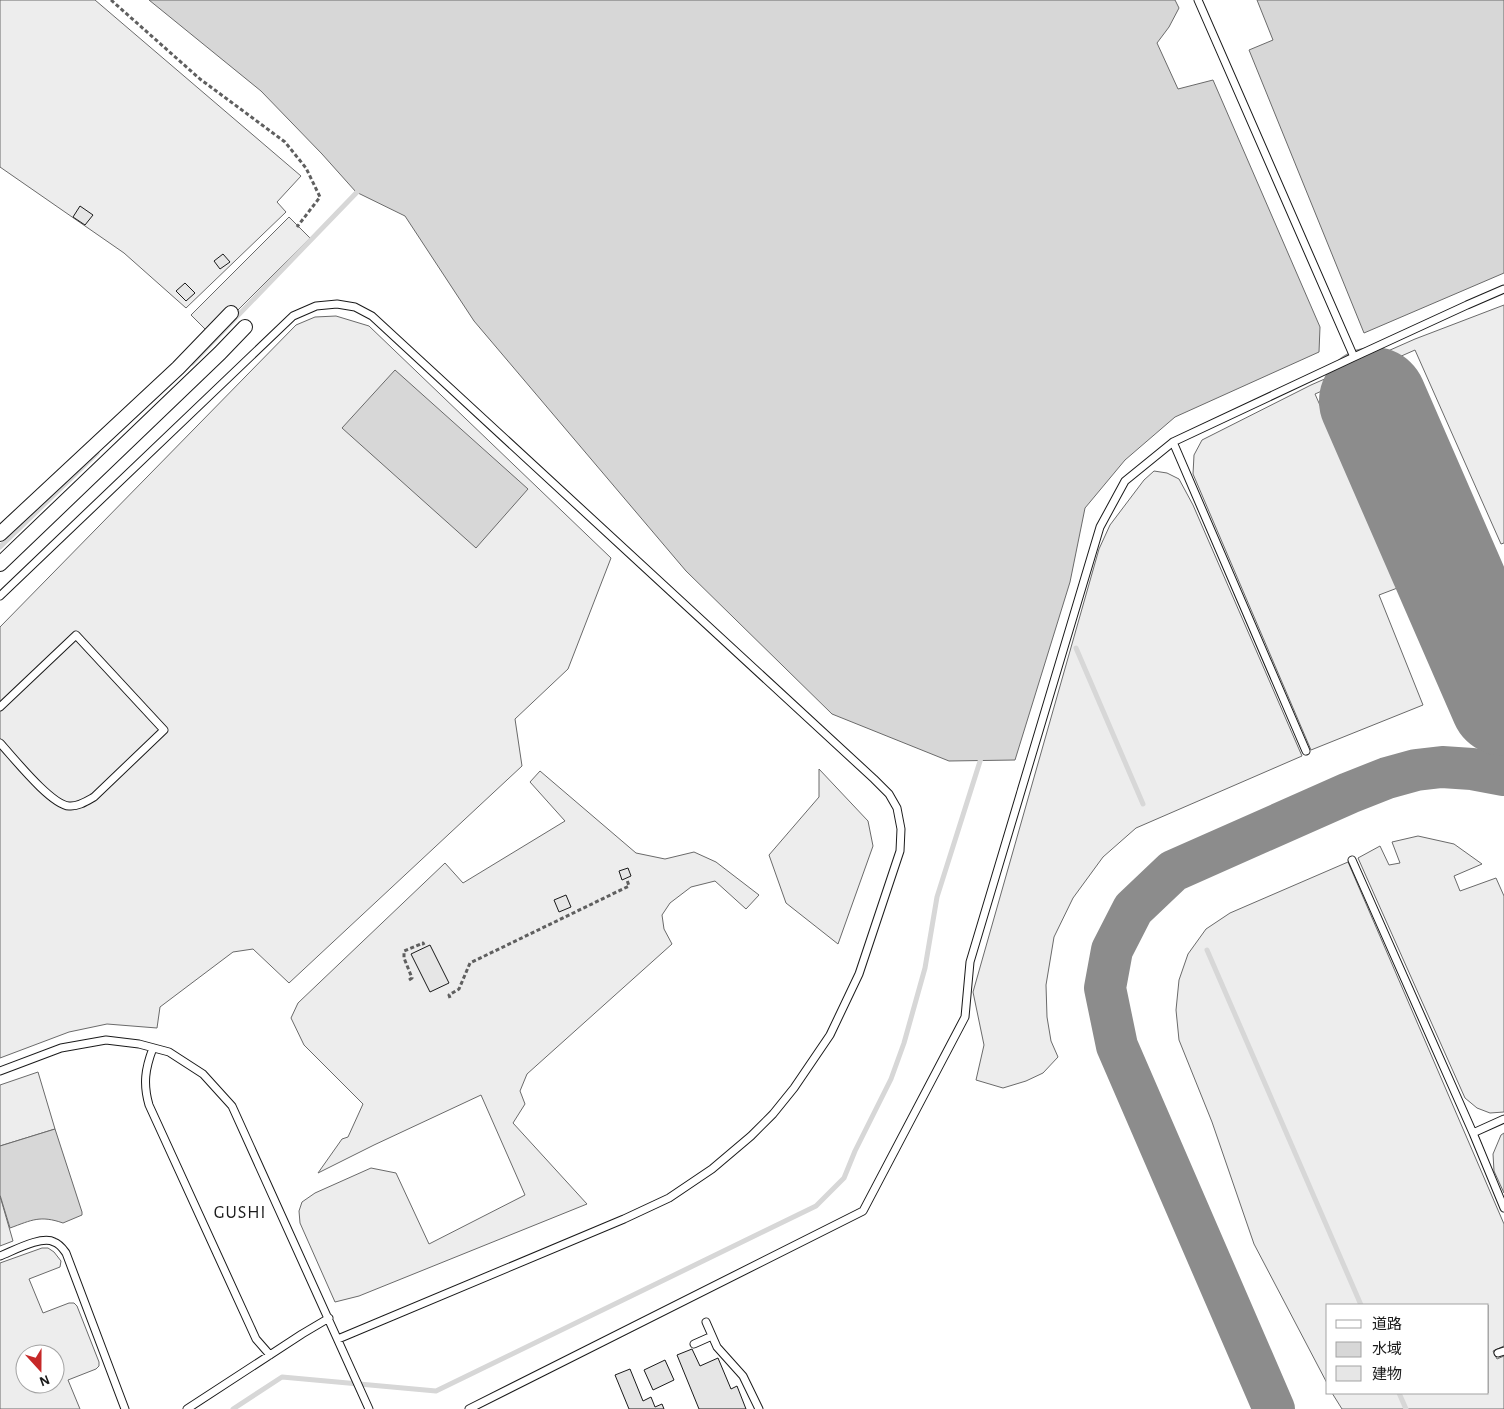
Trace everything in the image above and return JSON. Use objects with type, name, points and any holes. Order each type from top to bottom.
[{"type":"street","points":[[0,534],[178,368],[231,313]]},
{"type":"street","points":[[0,564],[245,327]]},
{"type":"lane","points":[[1198,0],[1354,357]]},
{"type":"lane","points":[[469,1409],[863,1211],[965,1017],[970,962],[1100,527],[1125,481],[1173,442],[1504,289]]},
{"type":"lane","points":[[0,596],[293,316],[316,306],[337,304],[356,307],[372,316],[874,778],[889,794],[897,808],[901,829],[900,851],[859,974],[830,1035],[794,1088],[773,1114],[751,1136],[712,1169],[669,1198],[624,1219],[338,1339]]},
{"type":"lane","points":[[1173,442],[1306,751]]},
{"type":"lane","points":[[0,707],[76,636],[164,730],[94,797],[83,804],[70,806],[59,804],[48,795],[0,743]]},
{"type":"lane","points":[[1352,860],[1473,1133],[1504,1208]]},
{"type":"lane","points":[[0,1071],[61,1048],[106,1040],[139,1044],[169,1052],[203,1074],[232,1106],[368,1407]]},
{"type":"lane","points":[[154,1048],[149,1059],[145,1077],[149,1105],[256,1339],[270,1355]]},
{"type":"lane","points":[[1473,1133],[1504,1119]]},
{"type":"lane","points":[[0,1256],[38,1241],[48,1240],[62,1247],[66,1253],[125,1409]]},
{"type":"lane","points":[[187,1409],[328,1318]]},
{"type":"lane","points":[[706,1322],[717,1347],[743,1376],[759,1409]]},
{"type":"lane","points":[[694,1344],[712,1336]]},
{"type":"path","points":[[111,0],[200,79],[285,142],[306,168],[320,197],[297,227]]},
{"type":"path","points":[[450,998],[449,995],[460,989],[470,963],[629,886],[627,880]]},
{"type":"path","points":[[409,980],[412,978],[404,958],[404,950],[423,943],[424,945]]},
{"type":"shaded area","points":[[0,0],[95,0],[301,176],[277,202],[286,212],[186,308],[124,253],[0,167]]},
{"type":"shaded area","points":[[289,217],[310,238],[212,336],[191,315]]},
{"type":"shaded area","points":[[1504,305],[1504,543],[1501,544],[1415,350],[1315,394],[1400,587],[1379,595],[1423,705],[1311,750],[1193,474],[1194,455],[1202,440],[1311,385],[1415,339]]},
{"type":"shaded area","points":[[336,316],[369,326],[611,558],[568,669],[515,719],[522,766],[289,983],[253,949],[233,952],[160,1007],[157,1028],[107,1024],[69,1032],[0,1058],[0,627],[296,325],[315,317]]},
{"type":"shaded area","points":[[1154,471],[1167,473],[1179,479],[1193,505],[1302,756],[1136,828],[1103,857],[1073,898],[1054,937],[1046,985],[1047,1017],[1051,1041],[1058,1057],[1043,1073],[1026,1081],[1003,1088],[976,1080],[984,1045],[973,992],[1099,549],[1110,525],[1144,480]]},
{"type":"shaded area","points":[[819,769],[868,821],[873,846],[838,944],[786,903],[769,855],[819,797]]},
{"type":"shaded area","points":[[540,771],[636,853],[665,859],[694,852],[716,862],[759,895],[746,909],[715,881],[691,887],[670,903],[662,915],[664,929],[672,944],[527,1074],[520,1091],[525,1104],[513,1123],[587,1204],[359,1296],[335,1302],[300,1223],[299,1211],[302,1202],[315,1193],[371,1168],[396,1173],[429,1244],[525,1195],[481,1095],[318,1173],[342,1139],[348,1137],[363,1104],[304,1045],[291,1018],[298,1003],[445,863],[463,883],[565,821],[530,782]]},
{"type":"shaded area","points":[[1418,836],[1454,844],[1482,864],[1454,876],[1460,891],[1496,878],[1504,896],[1504,1112],[1490,1113],[1477,1108],[1465,1098],[1358,858],[1380,846],[1389,865],[1400,863],[1392,842]]},
{"type":"shaded area","points":[[1348,862],[1504,1224],[1504,1346],[1493,1351],[1497,1359],[1504,1356],[1504,1409],[1342,1409],[1333,1394],[1489,1394],[1489,1304],[1326,1304],[1326,1381],[1254,1244],[1212,1122],[1179,1040],[1176,1010],[1179,980],[1188,954],[1206,929],[1230,913]]},
{"type":"shaded area","points":[[38,1072],[55,1129],[0,1146],[0,1085]]},
{"type":"shaded area","points":[[1504,1133],[1504,1193],[1494,1171],[1493,1154],[1501,1135]]},
{"type":"shaded area","points":[[0,1196],[13,1241],[0,1246]]},
{"type":"shaded area","points":[[42,1248],[48,1248],[61,1261],[60,1267],[29,1279],[43,1313],[69,1303],[74,1303],[77,1306],[99,1366],[68,1380],[80,1409],[0,1409],[0,1263]]},
{"type":"water","points":[[149,0],[1175,0],[1179,8],[1169,27],[1157,43],[1178,89],[1213,80],[1320,327],[1319,352],[1175,417],[1125,460],[1085,508],[1070,582],[1015,760],[949,761],[832,714],[686,571],[474,321],[405,216],[356,192],[261,91]]},
{"type":"water","points":[[1257,0],[1504,0],[1504,273],[1364,333],[1249,50],[1273,40]]},
{"type":"water","points":[[395,370],[528,489],[476,548],[342,428]]},
{"type":"water","points":[[55,1129],[82,1215],[63,1223],[42,1219],[10,1228],[0,1195],[0,1146]]},
{"type":"building","points":[[80,206],[93,215],[85,225],[73,217]]},
{"type":"building","points":[[223,254],[230,262],[220,269],[214,261]]},
{"type":"building","points":[[185,283],[195,293],[186,301],[176,291]]},
{"type":"building","points":[[628,868],[631,876],[622,880],[619,871]]},
{"type":"building","points":[[566,895],[571,907],[559,912],[554,900]]},
{"type":"building","points":[[430,945],[449,983],[430,992],[411,954]]},
{"type":"building","points":[[692,1349],[700,1366],[718,1358],[731,1389],[737,1386],[746,1409],[699,1409],[677,1355]]},
{"type":"building","points":[[665,1360],[674,1380],[653,1390],[644,1370]]},
{"type":"building","points":[[630,1369],[643,1401],[651,1397],[655,1407],[662,1404],[664,1409],[629,1409],[615,1375]]},
{"type":"waterway","points":[[192,363],[361,188]]},
{"type":"waterway","points":[[0,547],[97,453]]},
{"type":"waterway","points":[[1076,648],[1143,804]]},
{"type":"waterway","points":[[233,1409],[282,1377],[436,1391],[816,1206],[844,1178],[855,1151],[891,1079],[904,1043],[925,968],[937,897],[982,755]]},
{"type":"waterway","points":[[1207,950],[1361,1304]]},
{"type":"waterway","points":[[1399,1394],[1406,1409]]},
{"type":"taxiway","points":[[1274,1409],[1117,1046],[1105,988],[1112,950],[1133,909],[1173,871],[1387,778],[1416,770],[1442,767],[1472,769],[1504,775]]},
{"type":"runway","points":[[1373,401],[1504,702]]},
{"type":"district","name":"GUSHI","points":[[240,1213]]}]
